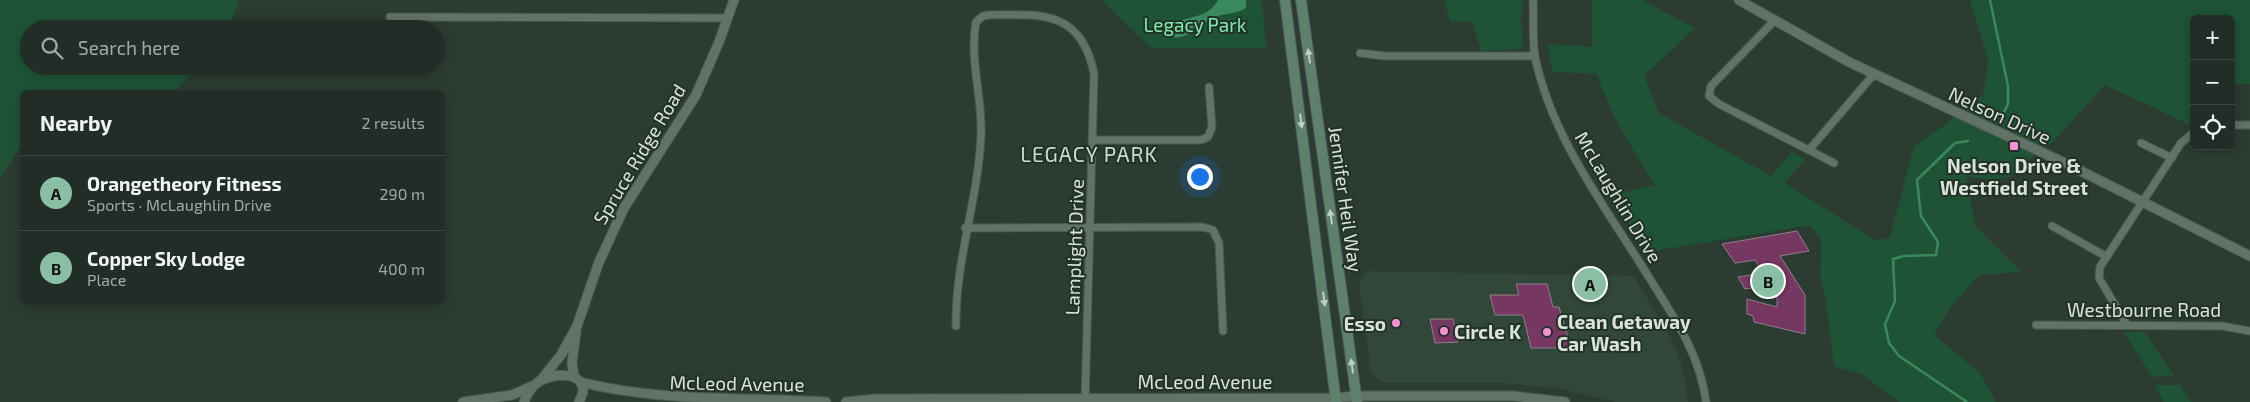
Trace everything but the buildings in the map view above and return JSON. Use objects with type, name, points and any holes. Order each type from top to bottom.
[{"type":"main road","name":"Jennifer Heil Way","points":[[1285,0],[1336,400]]},
{"type":"main road","name":"Jennifer Heil Way","points":[[1301,0],[1357,399]]},
{"type":"street","name":"Spruce Ridge Road","points":[[524,402],[537,383],[561,355],[576,326],[595,271],[611,233],[639,184],[696,95],[709,67],[734,0]]},
{"type":"street","name":"McLaughlin Drive","points":[[1533,0],[1535,56],[1548,101],[1562,134],[1579,165],[1687,339],[1703,378],[1706,402]]},
{"type":"street","name":"Nelson Drive","points":[[1739,0],[1773,22],[1874,74],[2143,202],[2250,256]]},
{"type":"street","name":"Lamplight Drive","points":[[956,326],[956,301],[965,228],[982,136],[974,28],[978,19],[988,15],[1049,16],[1080,37],[1092,60],[1093,140],[1085,400]]},
{"type":"street","points":[[390,18],[728,18]]},
{"type":"street","points":[[1773,22],[1711,86],[1709,96],[1719,104],[1834,163]]},
{"type":"street","points":[[1360,53],[1384,56],[1535,56]]},
{"type":"street","points":[[1809,150],[1874,74]]},
{"type":"street","points":[[1093,140],[1201,140],[1208,137],[1212,127],[1209,87]]},
{"type":"street","points":[[2235,125],[2250,125]]},
{"type":"street","points":[[2127,325],[2099,278],[2100,267],[2181,142],[2190,135]]},
{"type":"street","points":[[2141,143],[2172,158]]},
{"type":"street","points":[[2052,226],[2107,257]]},
{"type":"street","points":[[965,228],[1203,227],[1212,230],[1219,243],[1223,330]]},
{"type":"street","name":"Westbourne Road","points":[[2036,325],[2222,326],[2250,331]]},
{"type":"street","name":"Spruce Ridge Road","points":[[576,326],[572,363],[582,389],[579,402]]},
{"type":"street","points":[[463,402],[512,395],[561,374],[577,380]]},
{"type":"street","name":"McLeod Avenue","points":[[577,380],[604,391],[648,399],[826,402]]},
{"type":"street","name":"McLeod Avenue","points":[[846,402],[876,399],[1336,400],[1505,396],[1565,402]]},
{"type":"street","name":"McLeod Avenue","points":[[632,402],[648,399]]},
{"type":"shaded area","points":[[1218,0],[1246,0],[1246,8],[1238,12],[1212,18],[1193,32],[1183,36],[1171,37],[1169,32],[1179,22],[1206,12]]},
{"type":"shaded area","points":[[1368,271],[1633,276],[1665,326],[1677,351],[1684,374],[1688,402],[1616,402],[1557,388],[1504,383],[1385,383],[1371,373],[1359,283],[1362,275]]},
{"type":"green space","points":[[0,0],[239,0],[231,20],[20,20],[20,75],[189,75],[177,90],[20,90],[20,147],[0,178]]},
{"type":"green space","name":"Legacy Park","points":[[1102,0],[1262,0],[1266,48],[1151,48]]},
{"type":"green space","points":[[1444,0],[1523,0],[1521,20],[1523,49],[1481,51],[1472,22],[1450,21]]},
{"type":"green space","points":[[1592,0],[1642,0],[1695,28],[1644,76],[1659,113],[1771,176],[1792,152],[1805,159],[1785,183],[1876,241],[1890,237],[1914,146],[1949,122],[1964,104],[1983,95],[1988,61],[1970,0],[2250,0],[2250,84],[2235,84],[2235,15],[2190,15],[2190,124],[2105,85],[2051,144],[2018,167],[2009,177],[1987,179],[1966,176],[1976,227],[2021,272],[1979,275],[1950,308],[1934,335],[1980,373],[1996,402],[1899,402],[1863,375],[1834,366],[1825,295],[1820,277],[1821,239],[1810,225],[1648,252],[1611,195],[1655,185],[1615,118],[1597,74],[1552,72],[1548,44],[1592,47]]},
{"type":"green space","points":[[2124,332],[2145,332],[2174,376],[2152,377]]},
{"type":"green space","points":[[2154,385],[2180,385],[2191,402],[2164,402]]},
{"type":"waterway","points":[[1990,0],[2008,86],[2008,104],[2000,120]]},
{"type":"waterway","points":[[1967,402],[1899,356],[1889,343],[1885,324],[1895,301],[1893,259],[1904,256],[1936,255],[1938,242],[1921,216],[1917,180],[1955,143],[1968,141]]},
{"type":"place","name":"Nelson Drive & Westfield Street","points":[[2014,146]]},
{"type":"place","name":"Copper Sky Lodge","points":[[1768,281]]},
{"type":"place","name":"Orangetheory Fitness","points":[[1590,284]]},
{"type":"place","name":"Esso","points":[[1396,323]]},
{"type":"place","name":"Circle K","points":[[1444,331]]},
{"type":"place","name":"Clean Getaway Car Wash","points":[[1547,332]]},
{"type":"district","name":"LEGACY PARK","points":[[1089,153]]}]
